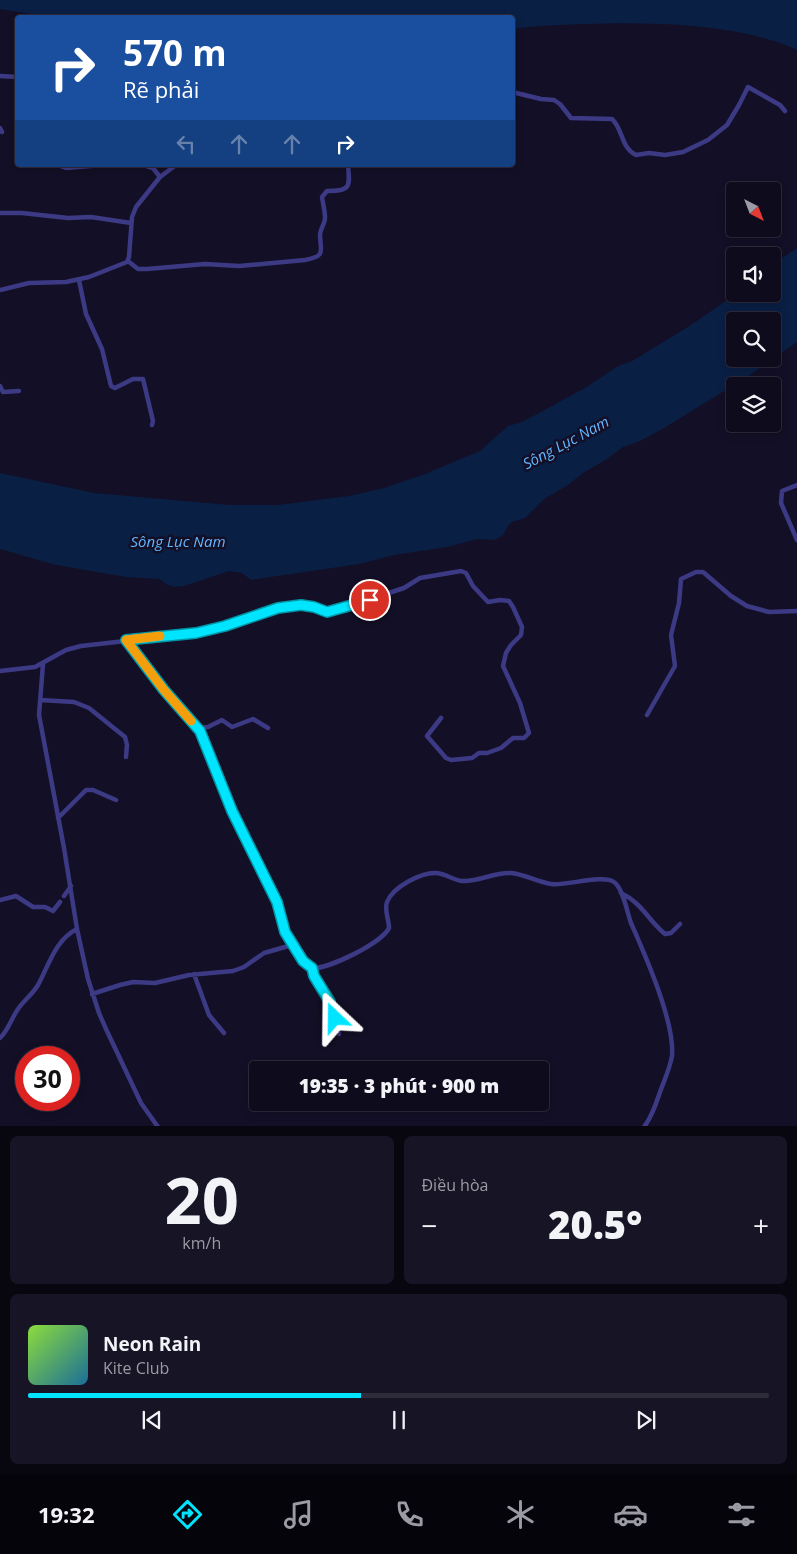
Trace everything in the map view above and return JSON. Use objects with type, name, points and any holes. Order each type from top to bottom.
[{"type":"street","points":[[0,76],[15,77]]},
{"type":"street","points":[[515,93],[554,100],[560,104],[571,118],[612,119],[616,122],[627,148],[636,155],[649,153],[665,155],[682,152],[708,140],[726,125],[748,87],[780,105],[785,111]]},
{"type":"street","points":[[63,167],[78,167]]},
{"type":"street","points":[[150,167],[154,168],[160,177]]},
{"type":"street","points":[[128,261],[132,217],[138,204],[160,177],[173,167]]},
{"type":"street","points":[[128,261],[138,269],[147,269],[205,264],[239,266],[314,258],[322,250],[320,234],[325,219],[322,197],[327,191],[342,191],[348,187],[350,182],[348,167]]},
{"type":"street","points":[[0,213],[22,213],[68,218],[91,217],[131,223]]},
{"type":"street","points":[[0,290],[30,283],[79,280],[128,261]]},
{"type":"street","points":[[79,280],[84,308],[102,349],[111,386],[115,388],[133,379],[143,379],[153,421],[152,425]]},
{"type":"street","points":[[0,386],[3,392],[19,391]]},
{"type":"street","points":[[797,485],[782,491],[780,500],[797,540]]},
{"type":"street","points":[[0,672],[44,664],[56,655],[72,648],[196,633],[225,626],[266,611],[292,606],[314,607],[323,611],[337,610],[404,588],[420,578],[463,571],[473,586],[488,602],[506,600],[511,603],[522,627],[521,636],[511,645],[506,653],[503,666],[525,717],[529,733],[524,738],[513,738],[501,748],[487,753],[479,753],[472,758],[451,760],[446,758],[427,736],[441,718]]},
{"type":"street","points":[[647,715],[675,666],[671,635],[679,603],[682,579],[696,572],[703,572],[731,596],[747,606],[769,612],[797,611]]},
{"type":"street","points":[[126,640],[164,690],[198,728],[246,840],[277,902],[284,929],[292,945],[306,964],[312,968],[323,968],[351,955],[383,936],[389,928],[386,908],[388,900],[406,882],[422,874],[438,873],[465,881],[510,873],[551,884],[607,879],[617,884],[650,967],[666,1016],[672,1050],[670,1064],[653,1110],[644,1126]]},
{"type":"street","points":[[44,664],[39,714],[40,723],[71,886],[77,930],[92,994],[135,1091],[141,1103],[158,1126]]},
{"type":"street","points":[[40,700],[74,702],[89,708],[124,737],[127,745],[126,757]]},
{"type":"street","points":[[198,728],[208,727],[222,720],[235,727],[253,719],[268,728]]},
{"type":"street","points":[[58,818],[86,790],[93,790],[116,800]]},
{"type":"street","points":[[64,896],[71,886]]},
{"type":"street","points":[[621,893],[635,901],[665,934],[671,933],[680,924]]},
{"type":"street","points":[[0,900],[16,896],[33,907],[45,907],[53,911],[60,902]]},
{"type":"street","points":[[0,1038],[10,1025],[19,1007],[28,999],[36,987],[57,946],[69,934],[77,930]]},
{"type":"street","points":[[92,994],[133,982],[154,982],[194,974],[236,970],[264,953],[292,945]]},
{"type":"street","points":[[312,968],[314,976],[330,1002],[339,1034]]},
{"type":"street","points":[[194,974],[209,1015],[224,1033]]},
{"type":"water","points":[[0,0],[797,0],[797,50],[748,34],[693,26],[637,23],[540,26],[515,29],[515,15],[38,15],[0,9]]},
{"type":"water","name":"Sông Lục Nam","points":[[797,248],[797,342],[781,353],[781,312],[726,312],[726,367],[761,367],[747,377],[726,377],[726,390],[664,428],[640,441],[623,447],[568,485],[544,499],[525,518],[512,522],[503,535],[495,540],[477,539],[447,547],[394,555],[359,564],[251,580],[242,573],[229,571],[184,586],[174,587],[159,579],[126,577],[56,565],[0,549],[0,473],[94,493],[230,505],[278,505],[349,496],[384,488],[425,474],[480,451],[508,426],[522,422],[585,388],[618,366],[632,361],[688,327],[726,301],[781,302],[781,259]]},
{"type":"slow traffic","points":[[160,636],[126,640],[164,690],[191,721]]},
{"type":"route","points":[[335,1018],[330,1002],[314,976],[312,968],[308,967],[303,961],[285,932],[277,902],[232,811],[200,731],[164,690],[126,640],[196,633],[225,626],[278,608],[301,605],[319,608],[327,612],[370,600]]}]
